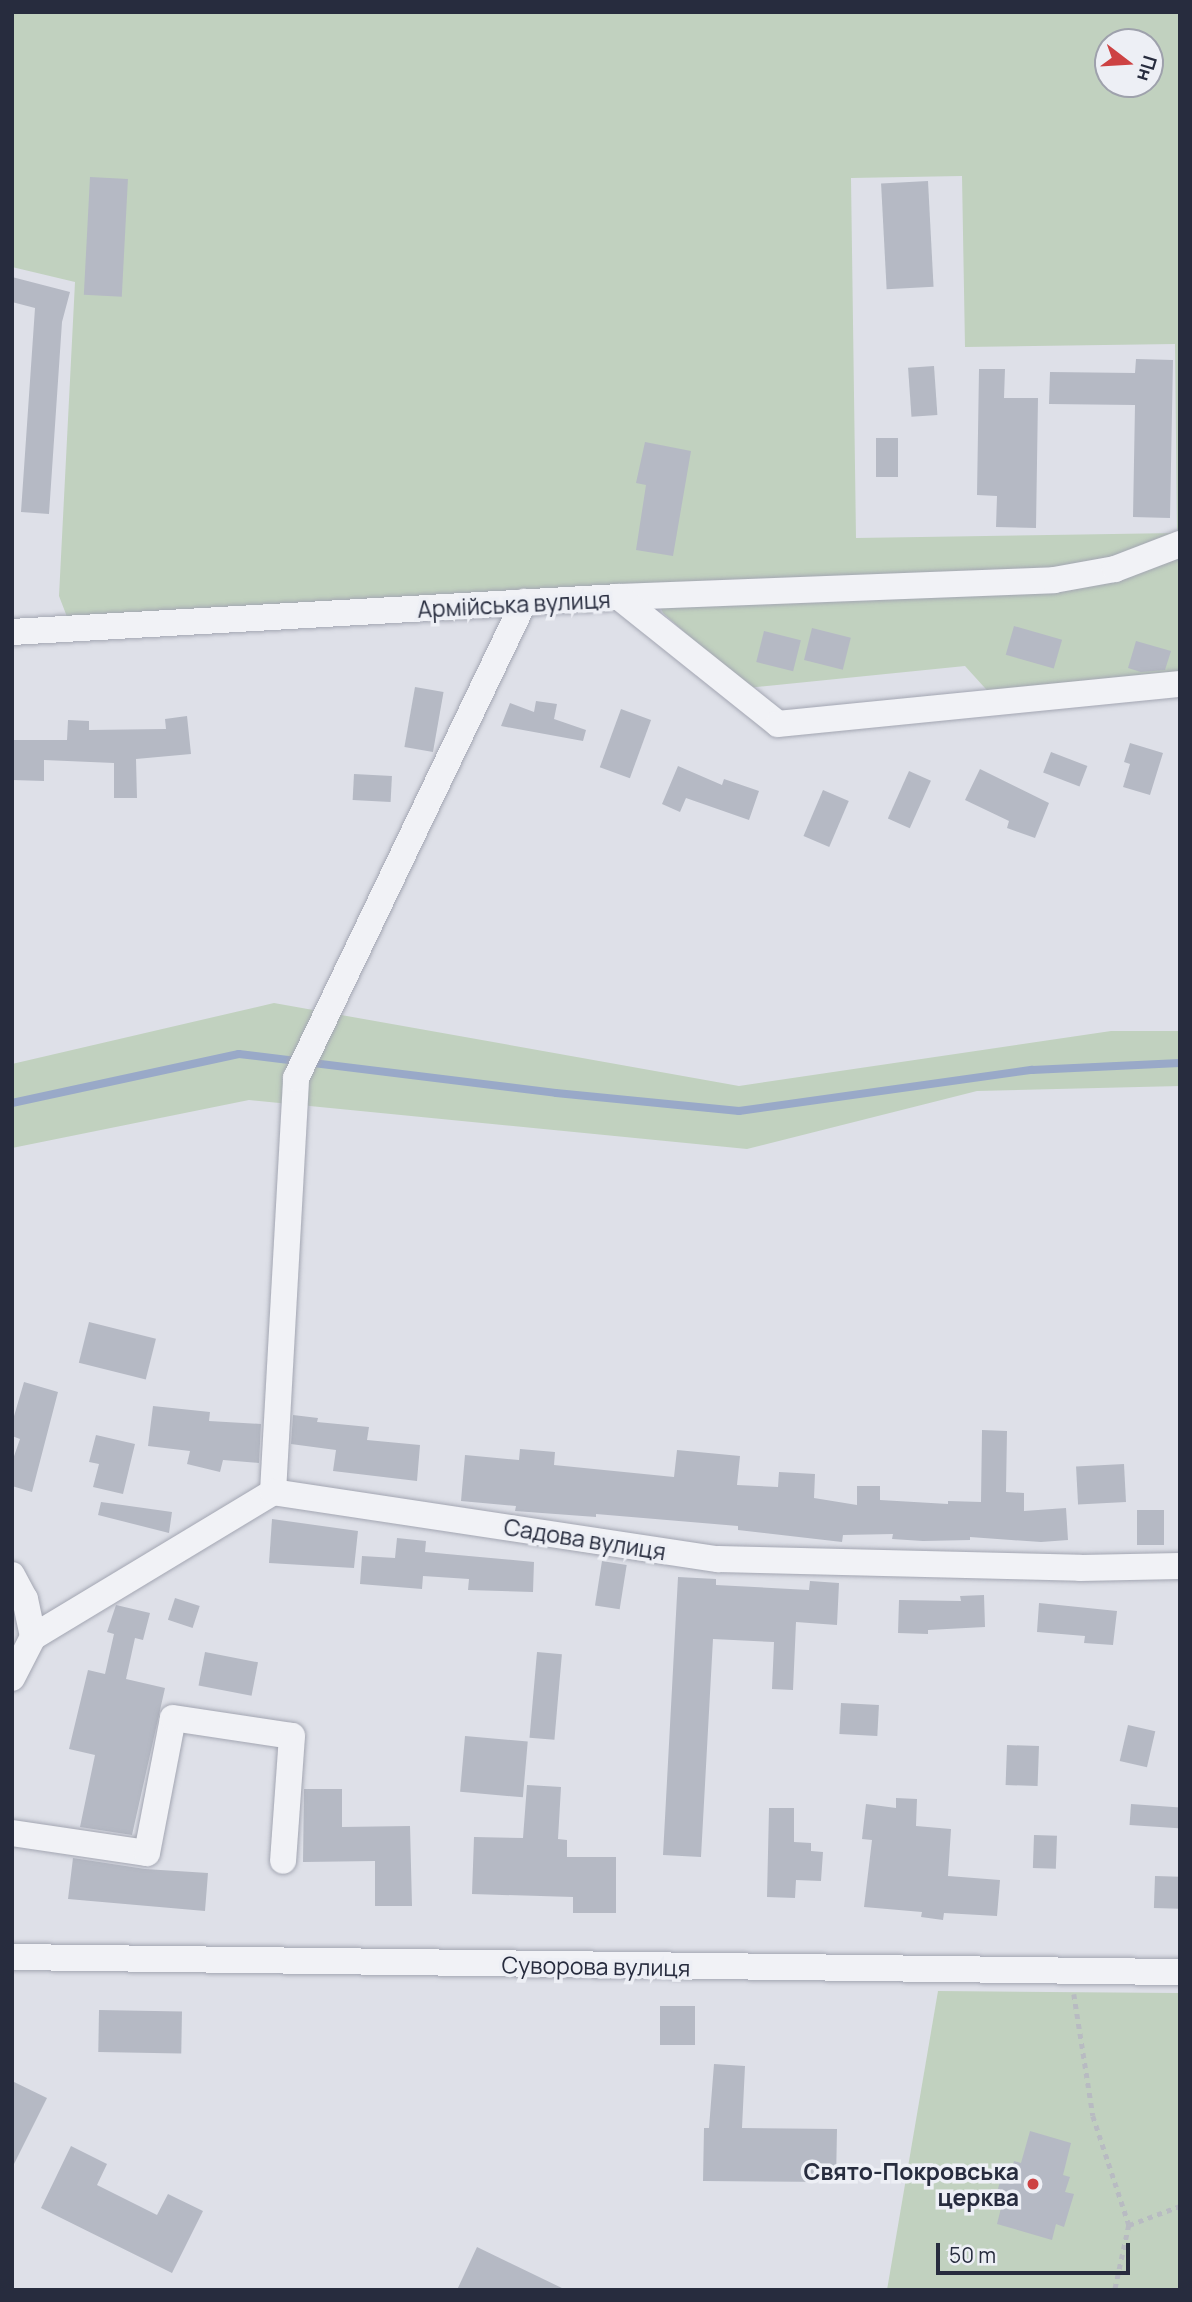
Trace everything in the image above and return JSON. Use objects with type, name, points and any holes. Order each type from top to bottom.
[{"type":"street","points":[[619,597],[1054,580],[1115,569],[1180,544]]},
{"type":"street","name":"Армійська вулиця","points":[[12,632],[619,597],[778,724],[1180,684]]},
{"type":"street","points":[[12,1678],[33,1637],[273,1492],[296,1078],[524,602]]},
{"type":"street","name":"Садова вулиця","points":[[273,1492],[718,1559],[1080,1567],[1180,1566]]},
{"type":"street","points":[[12,1575],[25,1600],[33,1637]]},
{"type":"street","points":[[12,1833],[147,1853],[173,1718],[292,1736],[283,1861]]},
{"type":"street","name":"Суворова вулиця","points":[[12,1957],[1180,1972]]},
{"type":"path","points":[[1071,1972],[1093,2116],[1129,2225],[1115,2290]]},
{"type":"path","points":[[1129,2225],[1180,2206]]},
{"type":"green space","points":[[12,12],[1180,12],[1180,678],[994,698],[965,666],[747,688],[663,613],[650,584],[69,622],[59,596],[75,282],[12,267]],"holes":[[[962,176],[965,347],[1175,344],[1177,533],[856,538],[851,178]]]},
{"type":"green space","points":[[274,1003],[739,1086],[1111,1031],[1180,1031],[1180,1086],[977,1091],[747,1149],[249,1100],[12,1148],[12,1064]]},
{"type":"green space","points":[[938,1991],[1180,1993],[1180,2290],[887,2290]]},
{"type":"building","points":[[90,177],[128,179],[122,297],[84,295]]},
{"type":"building","points":[[928,181],[934,287],[887,289],[881,183]]},
{"type":"building","points":[[12,277],[70,292],[62,322],[49,514],[21,512],[35,308],[12,302]]},
{"type":"building","points":[[1136,359],[1173,360],[1170,518],[1133,517],[1135,405],[1049,404],[1050,372],[1135,373]]},
{"type":"building","points":[[934,366],[937,415],[911,417],[908,368]]},
{"type":"building","points":[[979,369],[1005,369],[1004,398],[1038,398],[1036,528],[996,527],[997,496],[977,495]]},
{"type":"building","points":[[876,438],[898,438],[898,477],[876,477]]},
{"type":"building","points":[[645,442],[691,451],[673,556],[636,550],[646,485],[636,483]]},
{"type":"building","points":[[1014,626],[1062,640],[1054,669],[1006,655]]},
{"type":"building","points":[[812,628],[851,638],[843,670],[804,660]]},
{"type":"building","points":[[764,631],[801,640],[793,671],[756,662]]},
{"type":"building","points":[[1136,641],[1171,651],[1165,670],[1141,672],[1128,668]]},
{"type":"building","points":[[415,687],[444,692],[433,752],[404,747]]},
{"type":"building","points":[[536,701],[557,704],[554,719],[586,730],[583,741],[501,726],[510,703],[534,712]]},
{"type":"building","points":[[621,709],[651,720],[630,778],[600,767]]},
{"type":"building","points":[[187,716],[191,754],[136,759],[137,798],[114,798],[114,763],[44,760],[44,781],[12,780],[12,740],[67,740],[68,720],[89,721],[89,730],[166,729],[165,719]]},
{"type":"building","points":[[1130,743],[1163,753],[1150,795],[1123,787],[1130,764],[1124,762]]},
{"type":"building","points":[[1051,752],[1087,766],[1080,787],[1043,773]]},
{"type":"building","points":[[678,766],[722,785],[724,779],[759,791],[749,820],[686,798],[680,812],[662,804]]},
{"type":"building","points":[[980,769],[1049,803],[1035,838],[1007,828],[1009,821],[965,800]]},
{"type":"building","points":[[909,771],[931,781],[910,828],[888,819]]},
{"type":"building","points":[[354,774],[392,776],[391,802],[353,800]]},
{"type":"building","points":[[823,790],[849,801],[829,847],[803,836]]},
{"type":"building","points":[[89,1322],[156,1339],[146,1379],[79,1363]]},
{"type":"building","points":[[24,1382],[58,1392],[32,1492],[12,1486],[12,1462],[20,1439],[12,1436],[12,1423]]},
{"type":"building","points":[[153,1406],[210,1412],[209,1421],[261,1424],[259,1463],[223,1460],[220,1472],[187,1464],[190,1451],[148,1446]]},
{"type":"building","points":[[293,1415],[318,1418],[317,1422],[369,1427],[367,1440],[420,1445],[417,1481],[333,1471],[336,1450],[291,1444]]},
{"type":"building","points":[[982,1430],[1007,1431],[1006,1492],[1024,1493],[1024,1511],[1066,1508],[1068,1540],[1041,1542],[970,1537],[970,1540],[923,1541],[892,1539],[893,1534],[843,1535],[842,1542],[738,1530],[738,1526],[596,1514],[596,1517],[515,1511],[516,1506],[461,1501],[465,1455],[519,1460],[520,1449],[555,1452],[554,1465],[674,1477],[677,1450],[740,1456],[737,1485],[778,1487],[779,1472],[815,1474],[814,1498],[857,1505],[857,1486],[880,1486],[880,1500],[948,1504],[948,1501],[981,1502]]},
{"type":"building","points":[[96,1435],[135,1444],[123,1494],[93,1487],[99,1464],[89,1462]]},
{"type":"building","points":[[1124,1464],[1126,1502],[1078,1504],[1076,1467]]},
{"type":"building","points":[[101,1502],[172,1512],[169,1533],[98,1515]]},
{"type":"building","points":[[1137,1510],[1164,1510],[1164,1545],[1137,1545]]},
{"type":"building","points":[[272,1519],[358,1531],[354,1568],[269,1563]]},
{"type":"building","points":[[397,1538],[426,1541],[425,1552],[534,1562],[533,1592],[468,1590],[469,1579],[423,1576],[422,1589],[360,1584],[362,1556],[395,1558]]},
{"type":"building","points":[[602,1561],[627,1565],[620,1609],[595,1605]]},
{"type":"building","points":[[678,1577],[716,1579],[716,1585],[809,1590],[810,1581],[839,1583],[837,1625],[796,1622],[793,1690],[772,1689],[774,1642],[713,1639],[701,1857],[663,1855]]},
{"type":"building","points":[[984,1595],[985,1627],[928,1630],[928,1634],[898,1633],[899,1600],[961,1601],[960,1596]]},
{"type":"building","points":[[175,1598],[200,1606],[193,1628],[168,1620]]},
{"type":"building","points":[[1039,1603],[1117,1611],[1113,1645],[1084,1643],[1085,1636],[1037,1632]]},
{"type":"building","points":[[116,1605],[150,1613],[143,1640],[135,1638],[126,1679],[165,1688],[132,1835],[80,1827],[95,1755],[69,1749],[88,1670],[105,1674],[114,1634],[107,1632]]},
{"type":"building","points":[[205,1652],[258,1662],[252,1696],[199,1685]]},
{"type":"building","points":[[537,1652],[562,1654],[554,1740],[530,1738]]},
{"type":"building","points":[[841,1703],[879,1705],[877,1736],[839,1734]]},
{"type":"building","points":[[1128,1725],[1155,1731],[1147,1767],[1120,1761]]},
{"type":"building","points":[[465,1736],[528,1741],[523,1797],[460,1792]]},
{"type":"building","points":[[1007,1745],[1039,1746],[1038,1786],[1006,1785]]},
{"type":"building","points":[[527,1785],[561,1787],[558,1839],[567,1840],[567,1857],[616,1857],[616,1913],[573,1913],[573,1897],[472,1894],[474,1837],[523,1838]]},
{"type":"building","points":[[304,1789],[342,1789],[342,1827],[410,1826],[412,1906],[375,1906],[375,1861],[303,1862]]},
{"type":"building","points":[[896,1798],[917,1799],[916,1826],[951,1829],[948,1876],[1000,1880],[997,1916],[944,1913],[943,1920],[921,1917],[922,1912],[864,1907],[872,1840],[862,1839],[866,1804],[896,1808]]},
{"type":"building","points":[[1131,1804],[1180,1807],[1178,1828],[1130,1825]]},
{"type":"building","points":[[769,1808],[794,1808],[794,1842],[811,1843],[811,1851],[823,1852],[821,1881],[796,1880],[795,1898],[767,1897]]},
{"type":"building","points":[[1034,1835],[1057,1836],[1056,1869],[1033,1868]]},
{"type":"building","points":[[73,1858],[145,1869],[208,1873],[205,1911],[68,1899]]},
{"type":"building","points":[[1155,1876],[1180,1877],[1179,1909],[1154,1908]]},
{"type":"building","points":[[660,2006],[695,2006],[695,2045],[660,2045]]},
{"type":"building","points":[[99,2010],[182,2011],[181,2053],[98,2052]]},
{"type":"building","points":[[714,2064],[745,2066],[742,2128],[837,2129],[836,2182],[703,2181],[704,2128],[709,2128]]},
{"type":"building","points":[[12,2081],[47,2098],[12,2168]]},
{"type":"building","name":"Свято-Покровська церква","points":[[1030,2131],[1071,2143],[1063,2175],[1070,2177],[1065,2192],[1074,2194],[1064,2227],[1056,2224],[1052,2240],[997,2224],[1001,2208],[993,2206],[1002,2175],[1010,2177],[1014,2161],[1021,2163]]},
{"type":"building","points":[[71,2146],[107,2164],[97,2185],[157,2215],[168,2194],[203,2211],[172,2273],[41,2208]]},
{"type":"building","points":[[477,2247],[566,2290],[457,2290]]},
{"type":"waterway","points":[[12,1103],[239,1054],[556,1093],[739,1111],[1032,1070],[1180,1063]]},
{"type":"place","name":"Свято-Покровська церква","points":[[1033,2184]]}]
